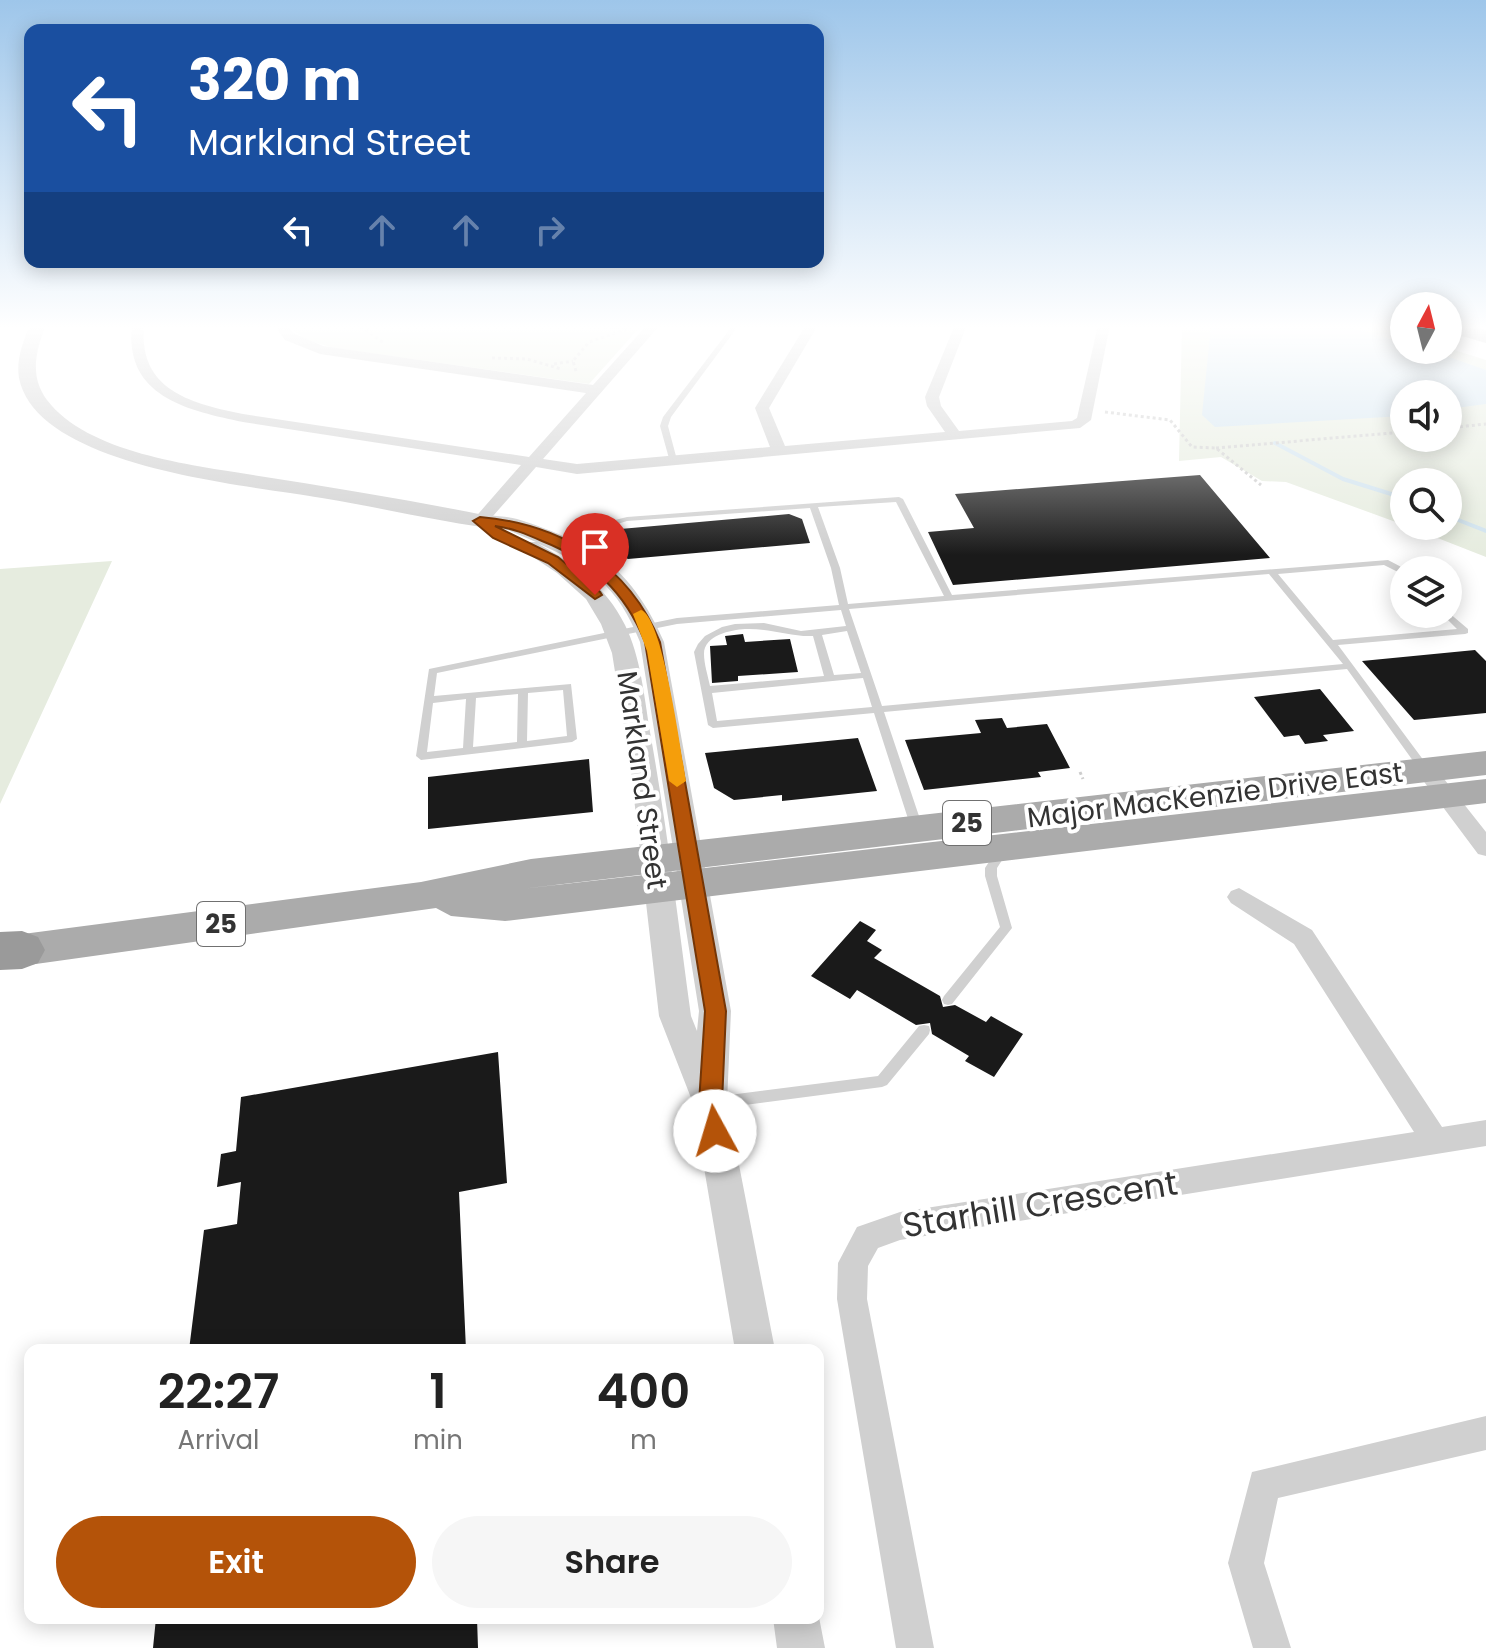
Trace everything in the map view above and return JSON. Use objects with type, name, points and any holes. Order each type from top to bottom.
[{"type":"main road","name":"Major MacKenzie Drive East","points":[[674,872],[1435,783],[1486,763]]},
{"type":"main road","name":"Major MacKenzie Drive East","points":[[1435,783],[1486,791]]},
{"type":"main road","name":"Major MacKenzie Drive East","points":[[7,952],[421,897],[505,906],[917,829],[1004,834]]},
{"type":"street","name":"Markland Street","points":[[42,402],[53,417],[99,444],[172,466],[480,521],[512,524],[575,550],[614,579],[638,609],[655,651],[664,697],[674,872],[675,1016],[710,1103],[754,1344]]},
{"type":"street","points":[[186,402],[243,418],[577,469],[1080,423],[1088,402]]},
{"type":"street","points":[[480,521],[586,402]]},
{"type":"street","points":[[764,402],[762,408],[779,451]]},
{"type":"street","points":[[933,402],[955,436]]},
{"type":"street","name":"Markland Street","points":[[480,521],[498,535],[537,551],[573,574],[601,603],[617,633],[674,872]]},
{"type":"street","points":[[1435,783],[1486,848]]},
{"type":"street","points":[[1239,897],[1303,937],[1435,1140]]},
{"type":"street","name":"Starhill Crescent","points":[[915,1648],[852,1299],[853,1263],[868,1237],[900,1226],[1486,1133]]},
{"type":"street","points":[[1272,1648],[1246,1563],[1264,1484],[1486,1433]]},
{"type":"street","points":[[798,1624],[801,1648]]},
{"type":"lane","points":[[673,460],[664,426],[678,402]]},
{"type":"lane","points":[[575,550],[591,531],[610,522],[899,499],[949,598]]},
{"type":"lane","points":[[813,504],[840,580],[844,607],[917,829]]},
{"type":"lane","points":[[428,700],[568,686],[572,739],[421,756],[428,700],[432,671],[677,621],[1271,571],[1385,562],[1390,565]]},
{"type":"lane","points":[[1271,571],[1350,666],[1435,783]]},
{"type":"lane","points":[[851,628],[796,633],[762,626],[725,629],[710,635],[701,643],[699,652],[713,725],[1350,666]]},
{"type":"lane","points":[[1330,643],[1465,631],[1462,628]]},
{"type":"lane","points":[[816,631],[830,679]]},
{"type":"lane","points":[[706,690],[867,675]]},
{"type":"lane","points":[[522,745],[523,691]]},
{"type":"lane","points":[[468,751],[471,696]]},
{"type":"lane","points":[[948,1000],[1006,928],[991,876],[1004,834]]},
{"type":"lane","points":[[710,1103],[882,1081],[924,1030]]},
{"type":"path","points":[[1105,412],[1170,420],[1192,447],[1216,448],[1390,433]]},
{"type":"path","points":[[1462,427],[1486,424]]},
{"type":"path","points":[[1216,448],[1261,485]]},
{"type":"path","points":[[1080,772],[1083,779]]},
{"type":"shaded area","points":[[1180,402],[1390,402],[1390,452],[1462,452],[1462,402],[1486,402],[1486,557],[1443,540],[1462,540],[1462,468],[1390,468],[1390,520],[1286,482],[1262,481],[1221,457],[1179,461]]},
{"type":"shaded area","points":[[112,561],[0,804],[0,569]]},
{"type":"water","points":[[1203,402],[1390,402],[1390,417],[1215,427],[1202,415]]},
{"type":"water","points":[[1462,402],[1486,404],[1462,407]]},
{"type":"building","points":[[1200,475],[1270,558],[953,585],[928,532],[974,528],[955,494]]},
{"type":"building","points":[[789,514],[802,519],[810,543],[628,559],[610,548],[609,530]]},
{"type":"building","points":[[743,634],[745,642],[790,639],[798,672],[738,676],[738,681],[712,683],[710,646],[727,645],[725,636]]},
{"type":"building","points":[[1475,650],[1486,661],[1486,713],[1414,720],[1362,661]]},
{"type":"building","points":[[1320,689],[1354,731],[1323,735],[1328,741],[1305,744],[1299,735],[1284,737],[1254,697]]},
{"type":"building","points":[[1002,718],[1007,728],[1047,724],[1070,768],[1038,772],[1041,777],[924,790],[905,740],[981,733],[975,720]]},
{"type":"building","points":[[858,738],[877,791],[782,801],[782,795],[734,800],[714,788],[705,753]]},
{"type":"building","points":[[589,759],[593,812],[428,829],[428,777]]},
{"type":"building","points":[[860,921],[876,930],[867,941],[882,950],[874,958],[940,996],[943,1007],[955,1005],[986,1022],[991,1016],[1023,1034],[994,1077],[965,1061],[969,1056],[932,1034],[930,1023],[916,1025],[857,990],[850,999],[811,976]]},
{"type":"building","points":[[498,1052],[507,1183],[459,1192],[466,1344],[190,1344],[204,1230],[237,1224],[241,1182],[217,1187],[221,1154],[236,1151],[241,1097]]},
{"type":"building","points":[[155,1624],[477,1624],[478,1648],[153,1648]]},
{"type":"waterway","points":[[1275,443],[1343,479],[1390,494]]},
{"type":"waterway","points":[[1462,522],[1486,531]]},
{"type":"slow traffic","points":[[641,614],[655,651],[677,781]]},
{"type":"route","points":[[595,595],[553,560],[498,535],[480,521],[512,524],[548,537],[596,563],[628,595],[642,617],[652,642],[668,720],[715,1011],[710,1103],[715,1131]]}]
